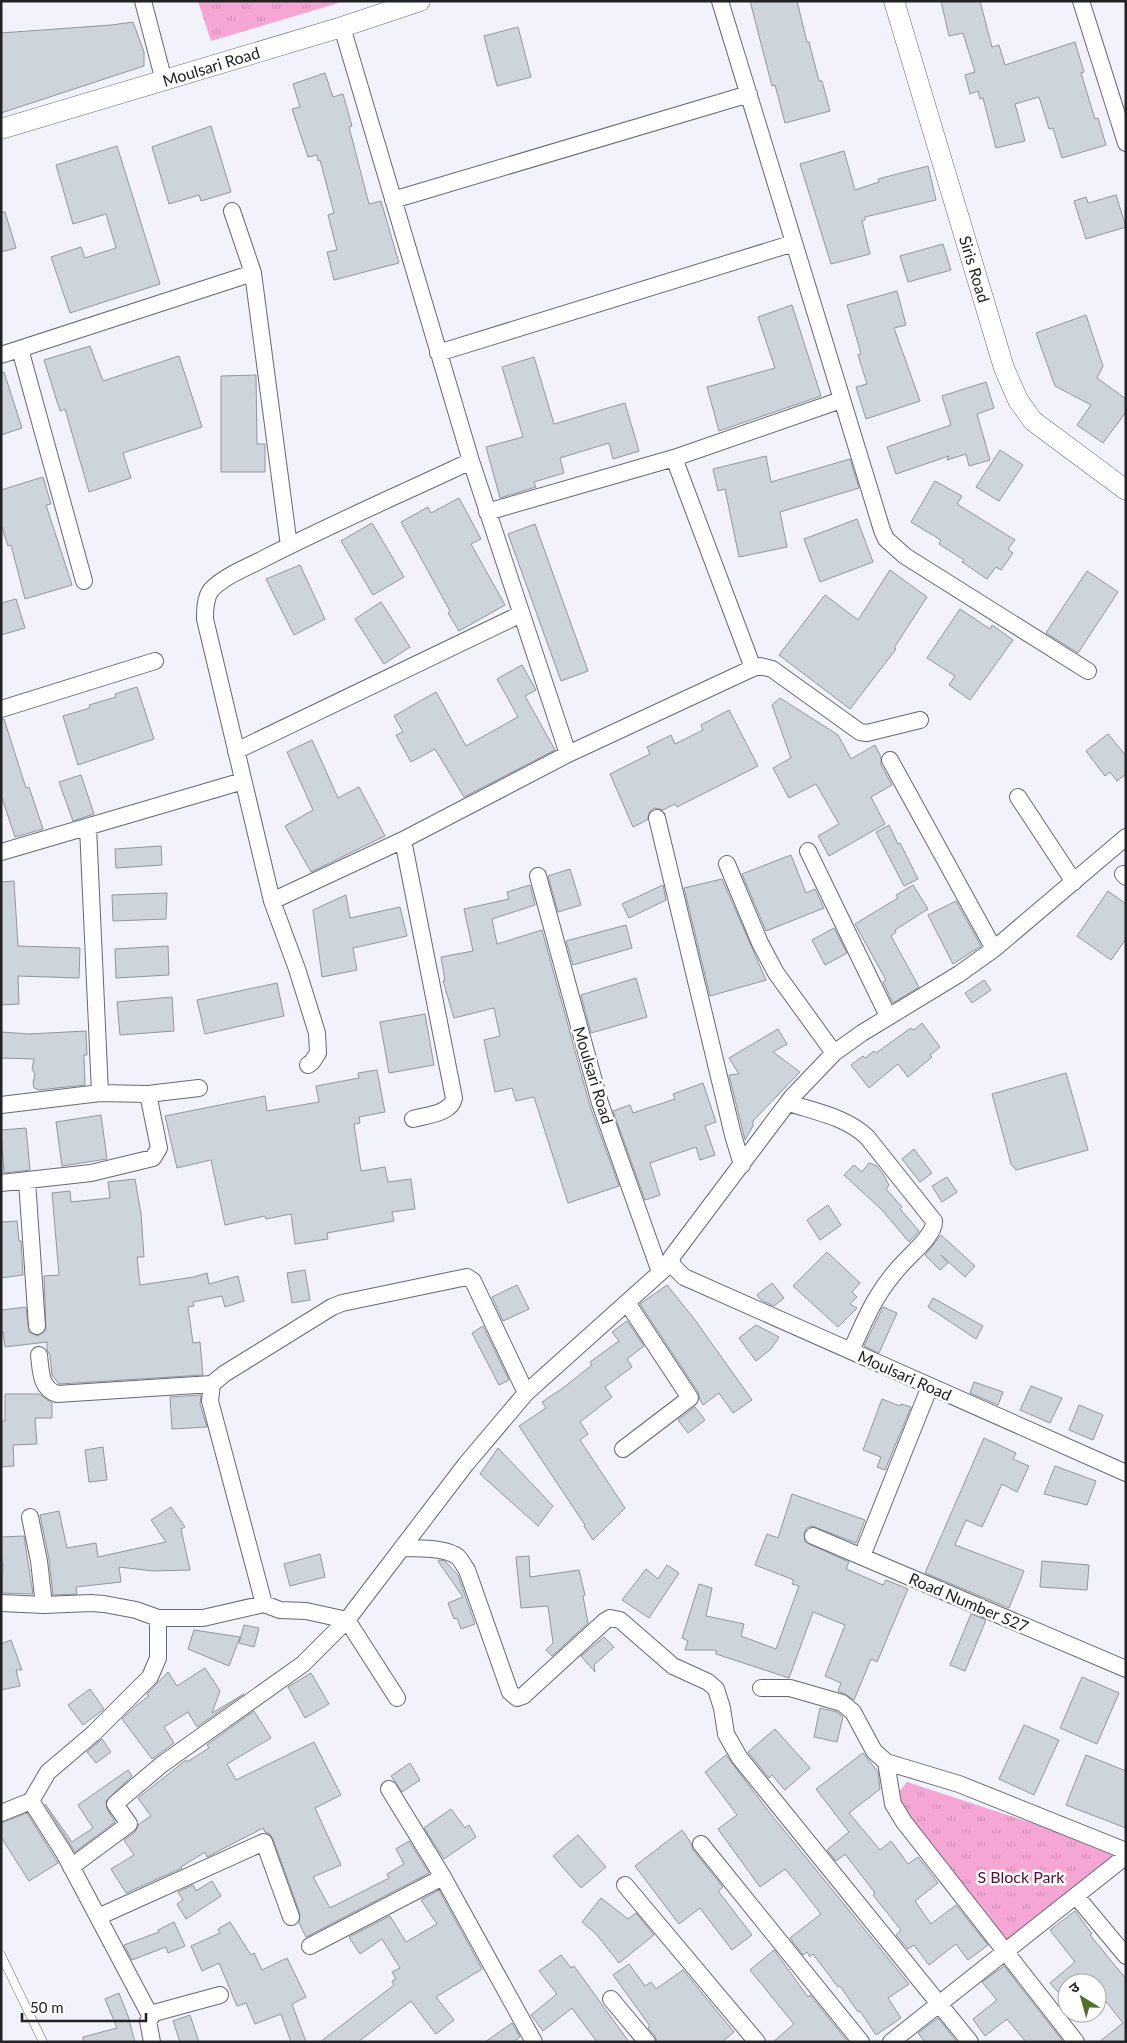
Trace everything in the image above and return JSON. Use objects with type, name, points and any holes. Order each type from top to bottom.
[{"type":"street","points":[[143,1],[164,81]]},
{"type":"street","name":"Moulsari Road","points":[[1,129],[342,27],[420,1]]},
{"type":"street","points":[[720,1],[750,94],[841,400],[886,539],[905,556],[1088,670]]},
{"type":"street","name":"Siris Road","points":[[894,1],[1004,368],[1018,400],[1033,421],[1126,490]]},
{"type":"street","points":[[1081,1],[1123,123],[1126,143]]},
{"type":"street","points":[[342,27],[471,461],[568,754]]},
{"type":"street","points":[[393,200],[750,94]]},
{"type":"street","points":[[232,211],[253,273],[289,546]]},
{"type":"street","points":[[438,353],[794,243]]},
{"type":"street","points":[[1,355],[253,273]]},
{"type":"street","points":[[20,349],[84,582]]},
{"type":"street","points":[[487,512],[674,458],[841,400]]},
{"type":"street","points":[[674,458],[753,668]]},
{"type":"street","points":[[308,1065],[318,1053],[317,1033],[297,969],[272,901],[205,619],[205,606],[210,592],[218,584],[289,546],[471,461]]},
{"type":"street","points":[[236,751],[521,614]]},
{"type":"street","points":[[1,709],[155,661]]},
{"type":"street","points":[[272,901],[403,840],[568,754],[760,666],[772,669],[860,732],[868,733],[920,720]]},
{"type":"street","points":[[890,760],[994,949]]},
{"type":"street","points":[[1,852],[243,781]]},
{"type":"street","points":[[1018,797],[1074,882]]},
{"type":"street","points":[[657,818],[733,1135],[742,1165]]},
{"type":"street","points":[[88,827],[100,1093]]},
{"type":"street","points":[[71,1867],[129,1824],[116,1804],[161,1765],[303,1664],[347,1620],[404,1548],[466,1464],[526,1393],[628,1304],[666,1267],[673,1254],[803,1084],[834,1053],[888,1016],[958,974],[994,949],[1126,837]]},
{"type":"street","points":[[403,840],[454,1098],[451,1106],[446,1110],[412,1119]]},
{"type":"street","points":[[808,851],[888,1016]]},
{"type":"street","points":[[728,864],[760,943],[776,972],[834,1053]]},
{"type":"street","name":"Moulsari Road","points":[[538,876],[600,1103],[666,1267],[684,1277],[1126,1473]]},
{"type":"street","points":[[1,1105],[100,1093],[148,1094],[199,1088]]},
{"type":"street","points":[[1,1183],[91,1173],[153,1158],[159,1148],[148,1094]]},
{"type":"street","points":[[789,1103],[857,1127],[868,1137],[934,1221],[933,1229],[888,1278],[879,1291],[851,1351]]},
{"type":"street","points":[[27,1181],[37,1326]]},
{"type":"street","points":[[264,1604],[210,1401],[212,1384],[224,1374],[337,1305],[353,1299],[467,1277],[473,1281],[526,1393]]},
{"type":"street","points":[[623,1449],[690,1398],[628,1304]]},
{"type":"street","points":[[39,1355],[43,1382],[48,1390],[57,1394],[212,1384]]},
{"type":"street","points":[[862,1556],[930,1386]]},
{"type":"street","points":[[30,1517],[39,1561],[44,1605]]},
{"type":"street","name":"Road Number S27","points":[[813,1536],[1126,1669]]},
{"type":"street","points":[[404,1548],[449,1552],[457,1556],[462,1562],[467,1570],[513,1696],[517,1698],[523,1696],[610,1618],[620,1620],[673,1666],[708,1682],[718,1694],[726,1734],[739,1757],[970,2042]]},
{"type":"street","points":[[1,1603],[44,1605],[104,1604],[136,1610],[158,1618],[202,1618],[264,1604],[280,1610],[306,1611],[347,1620],[398,1698]]},
{"type":"street","points":[[1,1813],[31,1801],[48,1772],[94,1733],[150,1678],[158,1658],[158,1618]]},
{"type":"street","points":[[761,1688],[790,1688],[842,1703],[853,1712],[874,1751],[886,1762],[959,1784],[1126,1851]]},
{"type":"street","points":[[886,1762],[893,1804],[900,1816],[1076,2042]]},
{"type":"street","points":[[390,1789],[442,1877],[534,2042]]},
{"type":"street","points":[[31,1801],[71,1867],[151,2017]]},
{"type":"street","points":[[98,1917],[264,1842],[291,1917]]},
{"type":"street","points":[[701,1844],[861,2042]]},
{"type":"street","points":[[891,2042],[1126,1856]]},
{"type":"street","points":[[310,1946],[442,1877]]},
{"type":"street","points":[[625,1885],[758,2042]]},
{"type":"street","points":[[1076,1896],[1126,1956]]},
{"type":"street","points":[[152,2042],[148,2026],[151,2017],[157,2012],[220,1995]]},
{"type":"street","points":[[611,1999],[647,2042]]},
{"type":"lane","points":[[1,1955],[43,2042]]},
{"type":"green space","points":[[198,1],[345,1],[211,41]]},
{"type":"green space","name":"S Block Park","points":[[907,1782],[1126,1854],[1011,1950],[892,1801]]},
{"type":"building","points":[[750,1],[797,1],[807,42],[809,42],[819,81],[822,81],[830,111],[785,123],[775,85],[772,86]]},
{"type":"building","points":[[941,1],[980,1],[992,47],[999,45],[1005,65],[1075,42],[1084,72],[1081,73],[1095,119],[1098,118],[1106,145],[1062,158],[1053,128],[1049,129],[1039,97],[1015,104],[1025,141],[996,148],[983,98],[980,99],[978,91],[970,94],[965,75],[975,72],[963,33],[949,36]]},
{"type":"building","points":[[133,22],[144,52],[144,66],[1,113],[1,33]]},
{"type":"building","points":[[518,27],[531,77],[497,86],[484,36]]},
{"type":"building","points":[[325,73],[333,97],[343,94],[352,126],[349,127],[369,204],[381,201],[399,263],[334,280],[327,252],[337,250],[328,215],[334,213],[320,160],[318,161],[317,155],[308,157],[292,109],[300,107],[293,84]]},
{"type":"building","points":[[211,126],[231,192],[201,201],[199,195],[169,204],[152,147]]},
{"type":"building","points":[[117,146],[160,284],[70,313],[51,257],[81,247],[85,258],[116,248],[106,214],[73,224],[56,165]]},
{"type":"building","points":[[844,151],[855,190],[879,182],[878,179],[928,166],[936,200],[865,217],[865,220],[862,221],[870,254],[831,264],[800,164]]},
{"type":"building","points":[[1116,195],[1126,227],[1086,239],[1074,201],[1086,197],[1088,203]]},
{"type":"building","points":[[1,212],[5,212],[16,248],[1,252]]},
{"type":"building","points":[[943,244],[951,270],[908,282],[900,256]]},
{"type":"building","points":[[897,291],[906,325],[894,328],[920,401],[866,419],[856,387],[867,384],[858,355],[861,354],[847,305]]},
{"type":"building","points":[[792,305],[821,396],[719,431],[707,387],[775,368],[758,317]]},
{"type":"building","points":[[1086,315],[1103,366],[1097,378],[1126,399],[1126,412],[1103,443],[1077,425],[1091,405],[1055,386],[1036,333]]},
{"type":"building","points":[[90,346],[103,381],[179,356],[202,427],[123,453],[131,478],[89,492],[65,409],[60,411],[44,360]]},
{"type":"building","points":[[534,357],[554,424],[625,403],[639,451],[613,459],[609,443],[560,458],[564,473],[534,482],[536,487],[500,498],[486,447],[523,437],[502,367]]},
{"type":"building","points":[[4,372],[22,428],[1,435],[1,373]]},
{"type":"building","points":[[256,375],[257,444],[265,444],[265,472],[221,472],[221,376]]},
{"type":"building","points":[[986,382],[994,408],[977,414],[990,460],[969,466],[966,454],[947,460],[949,456],[896,474],[887,447],[951,425],[942,396]]},
{"type":"building","points":[[1000,450],[1023,465],[999,501],[976,487]]},
{"type":"building","points":[[766,456],[771,482],[850,459],[859,488],[780,512],[787,547],[739,557],[725,489],[718,491],[713,469]]},
{"type":"building","points":[[43,477],[51,504],[46,505],[72,585],[25,599],[11,545],[8,546],[1,524],[1,490]]},
{"type":"building","points":[[935,481],[962,496],[957,504],[1015,540],[1008,549],[1013,553],[1001,570],[996,567],[987,579],[962,562],[964,560],[939,544],[941,540],[911,522]]},
{"type":"building","points":[[459,498],[481,539],[471,544],[505,605],[459,631],[401,522],[428,507],[431,513]]},
{"type":"building","points":[[857,519],[873,562],[820,582],[804,539]]},
{"type":"building","points":[[372,523],[404,577],[373,595],[341,541]]},
{"type":"building","points":[[535,524],[588,671],[561,681],[508,534]]},
{"type":"building","points":[[300,565],[325,619],[294,635],[266,579]]},
{"type":"building","points":[[890,570],[927,597],[894,648],[896,649],[850,709],[779,655],[825,595],[858,620]]},
{"type":"building","points":[[1087,571],[1118,592],[1078,653],[1046,633]]},
{"type":"building","points":[[16,599],[25,628],[1,635],[1,603]]},
{"type":"building","points":[[381,602],[410,647],[384,664],[355,619]]},
{"type":"building","points":[[960,609],[990,629],[992,625],[1013,640],[970,700],[949,685],[955,676],[927,658]]},
{"type":"building","points":[[522,665],[536,690],[525,696],[555,750],[464,797],[435,749],[411,762],[396,735],[403,732],[394,716],[436,692],[466,746],[518,717],[497,679]]},
{"type":"building","points":[[137,687],[154,739],[78,765],[63,716],[90,708],[89,705],[116,697],[115,694]]},
{"type":"building","points":[[780,698],[838,735],[851,759],[875,745],[881,757],[881,765],[892,785],[871,797],[885,824],[829,856],[818,836],[839,824],[816,784],[789,798],[773,768],[791,758],[772,705]]},
{"type":"building","points":[[729,710],[758,766],[677,807],[675,804],[663,810],[654,808],[650,811],[647,820],[633,827],[610,774],[650,754],[647,747],[671,735],[675,744],[703,730],[701,725]]},
{"type":"building","points":[[4,719],[26,788],[29,787],[43,829],[15,837],[1,795],[1,720]]},
{"type":"building","points":[[1108,734],[1126,756],[1126,774],[1117,781],[1110,772],[1105,776],[1086,751]]},
{"type":"building","points":[[312,740],[338,798],[359,787],[385,836],[311,872],[285,826],[313,810],[287,752]]},
{"type":"building","points":[[81,775],[94,814],[73,821],[59,782]]},
{"type":"building","points":[[889,825],[918,879],[904,886],[876,832]]},
{"type":"building","points":[[161,846],[162,865],[116,868],[115,849]]},
{"type":"building","points":[[791,855],[806,893],[815,889],[824,908],[766,931],[742,874]]},
{"type":"building","points":[[570,869],[581,905],[558,912],[548,876]]},
{"type":"building","points":[[722,879],[766,980],[710,996],[684,888]]},
{"type":"building","points":[[14,881],[18,946],[80,948],[79,978],[18,976],[19,1004],[1,1005],[1,882]]},
{"type":"building","points":[[530,885],[535,905],[492,919],[497,944],[542,930],[590,1106],[619,1186],[568,1203],[534,1097],[516,1101],[512,1088],[495,1092],[484,1040],[500,1036],[494,1008],[454,1018],[443,981],[445,981],[441,957],[473,951],[464,909],[509,899],[507,892]]},
{"type":"building","points":[[663,885],[666,900],[629,918],[622,904]]},
{"type":"building","points":[[913,885],[928,909],[895,930],[896,932],[891,936],[919,987],[893,1003],[883,982],[886,980],[855,924],[898,898],[896,895]]},
{"type":"building","points":[[1108,891],[1126,904],[1126,939],[1111,960],[1077,936]]},
{"type":"building","points":[[167,893],[166,919],[113,921],[112,895]]},
{"type":"building","points":[[346,895],[350,918],[400,907],[407,936],[353,948],[357,970],[322,977],[313,910]]},
{"type":"building","points":[[956,901],[981,946],[953,964],[928,915]]},
{"type":"building","points":[[626,925],[632,948],[573,965],[566,941]]},
{"type":"building","points":[[834,928],[847,953],[825,965],[812,940]]},
{"type":"building","points":[[168,946],[169,975],[116,978],[115,949]]},
{"type":"building","points":[[636,978],[647,1017],[591,1033],[581,995]]},
{"type":"building","points":[[984,980],[991,990],[972,1003],[965,993]]},
{"type":"building","points":[[277,983],[284,1016],[205,1034],[197,1000]]},
{"type":"building","points":[[172,997],[174,1031],[120,1035],[117,1002]]},
{"type":"building","points":[[425,1014],[434,1065],[389,1073],[380,1022]]},
{"type":"building","points":[[922,1023],[940,1047],[930,1055],[932,1057],[908,1077],[898,1064],[869,1088],[851,1065],[863,1056],[865,1058],[874,1051],[876,1053],[911,1028],[914,1030]]},
{"type":"building","points":[[778,1029],[787,1044],[773,1052],[800,1072],[753,1121],[753,1126],[745,1140],[729,1075],[739,1074],[729,1058]]},
{"type":"building","points":[[86,1031],[87,1055],[84,1055],[85,1085],[39,1090],[34,1088],[33,1083],[35,1074],[32,1069],[34,1059],[1,1058],[1,1032],[29,1034]]},
{"type":"building","points":[[377,1070],[385,1112],[359,1117],[360,1123],[354,1124],[361,1171],[385,1167],[388,1182],[411,1179],[415,1209],[392,1212],[394,1221],[327,1233],[328,1239],[295,1244],[291,1214],[266,1219],[265,1216],[225,1225],[211,1160],[177,1168],[165,1116],[265,1096],[267,1111],[319,1102],[316,1086],[359,1078],[358,1073]]},
{"type":"building","points":[[1066,1073],[1088,1150],[1016,1170],[1011,1164],[992,1094]]},
{"type":"building","points":[[703,1083],[716,1122],[705,1126],[715,1155],[700,1160],[696,1147],[650,1163],[660,1195],[645,1200],[613,1111],[630,1105],[633,1113],[675,1099],[673,1094]]},
{"type":"building","points":[[101,1115],[107,1159],[62,1166],[56,1122]]},
{"type":"building","points":[[26,1128],[30,1170],[4,1173],[1,1130]]},
{"type":"building","points":[[914,1149],[932,1173],[920,1182],[902,1159]]},
{"type":"building","points":[[869,1163],[877,1166],[883,1174],[889,1185],[886,1189],[919,1231],[909,1242],[882,1210],[844,1175],[854,1165],[862,1172]]},
{"type":"building","points":[[947,1177],[957,1192],[942,1202],[932,1186]]},
{"type":"building","points":[[135,1179],[141,1214],[144,1257],[137,1257],[140,1285],[194,1277],[207,1273],[209,1284],[238,1276],[244,1301],[225,1307],[222,1296],[193,1302],[194,1306],[188,1307],[193,1343],[200,1342],[203,1375],[59,1384],[52,1375],[47,1342],[5,1347],[3,1332],[1,1333],[1,1310],[26,1307],[29,1332],[38,1336],[46,1330],[44,1276],[59,1275],[52,1193],[70,1191],[71,1202],[110,1198],[108,1182]]},
{"type":"building","points":[[828,1205],[841,1225],[820,1240],[807,1220]]},
{"type":"building","points":[[17,1221],[19,1241],[21,1241],[23,1275],[1,1278],[1,1222]]},
{"type":"building","points":[[941,1235],[975,1266],[965,1277],[941,1255],[948,1263],[940,1270],[925,1255]]},
{"type":"building","points":[[827,1252],[860,1283],[852,1292],[857,1297],[850,1304],[857,1308],[838,1327],[793,1286]]},
{"type":"building","points":[[305,1270],[310,1300],[292,1303],[287,1273]]},
{"type":"building","points":[[772,1283],[784,1298],[774,1306],[761,1300],[757,1295]]},
{"type":"building","points":[[517,1285],[529,1309],[503,1321],[492,1297]]},
{"type":"building","points":[[667,1285],[695,1320],[752,1400],[733,1413],[719,1393],[703,1405],[698,1392],[640,1304]]},
{"type":"building","points":[[933,1298],[983,1326],[976,1339],[928,1307]]},
{"type":"building","points":[[883,1307],[897,1313],[879,1353],[864,1346]]},
{"type":"building","points":[[627,1321],[644,1346],[627,1359],[632,1367],[605,1387],[612,1397],[580,1422],[588,1434],[580,1440],[625,1508],[593,1540],[519,1426],[546,1408],[542,1402],[563,1388],[592,1365],[590,1362],[619,1341],[612,1332]]},
{"type":"building","points":[[756,1325],[779,1337],[771,1349],[756,1361],[739,1338]]},
{"type":"building","points":[[483,1326],[509,1380],[499,1385],[472,1333]]},
{"type":"building","points":[[974,1382],[1003,1392],[998,1405],[970,1393]]},
{"type":"building","points":[[1031,1386],[1062,1398],[1050,1423],[1020,1410]]},
{"type":"building","points":[[5,1394],[39,1394],[52,1403],[52,1418],[35,1418],[37,1444],[13,1445],[14,1466],[1,1467],[1,1421],[5,1421]]},
{"type":"building","points":[[201,1395],[200,1404],[207,1427],[172,1429],[170,1397]]},
{"type":"building","points":[[882,1399],[900,1406],[901,1404],[911,1407],[885,1470],[877,1467],[881,1457],[863,1450]]},
{"type":"building","points":[[1079,1405],[1103,1415],[1093,1440],[1069,1430]]},
{"type":"building","points":[[695,1407],[705,1420],[688,1433],[678,1420]]},
{"type":"building","points":[[984,1438],[1016,1453],[1013,1459],[1029,1466],[1017,1492],[1002,1484],[982,1527],[966,1520],[955,1545],[1024,1571],[1009,1608],[925,1573]]},
{"type":"building","points":[[103,1447],[107,1480],[89,1482],[85,1450]]},
{"type":"building","points":[[498,1448],[553,1506],[538,1526],[480,1474]]},
{"type":"building","points":[[1055,1466],[1096,1481],[1087,1505],[1044,1494]]},
{"type":"building","points":[[792,1494],[865,1520],[856,1543],[812,1526],[807,1528],[804,1533],[805,1542],[849,1562],[846,1569],[883,1585],[886,1580],[908,1589],[877,1662],[871,1659],[854,1700],[838,1691],[841,1683],[825,1676],[845,1625],[813,1612],[789,1678],[716,1654],[716,1650],[685,1650],[688,1641],[682,1638],[699,1584],[712,1588],[706,1616],[744,1624],[741,1636],[776,1649],[799,1586],[792,1584],[794,1580],[755,1565],[767,1534],[778,1538]]},
{"type":"building","points":[[171,1507],[185,1527],[181,1529],[190,1570],[153,1571],[119,1567],[121,1582],[76,1587],[77,1594],[53,1595],[49,1559],[40,1515],[59,1511],[67,1548],[96,1543],[98,1557],[166,1542],[151,1520]]},
{"type":"building","points":[[24,1536],[33,1594],[2,1593],[3,1564],[1,1537]]},
{"type":"building","points":[[320,1554],[325,1577],[290,1586],[284,1564]]},
{"type":"building","points":[[529,1556],[530,1577],[579,1570],[585,1595],[583,1596],[588,1623],[552,1656],[546,1650],[553,1643],[548,1606],[521,1608],[516,1557]]},
{"type":"building","points":[[439,1560],[445,1561],[458,1575],[475,1624],[461,1629],[457,1618],[454,1619],[448,1603],[463,1597]]},
{"type":"building","points":[[1042,1561],[1089,1565],[1087,1590],[1040,1587]]},
{"type":"building","points":[[667,1565],[679,1573],[649,1618],[622,1600],[646,1569],[658,1579]]},
{"type":"building","points":[[971,1614],[986,1620],[965,1671],[950,1665]]},
{"type":"building","points":[[244,1625],[259,1628],[254,1647],[239,1643]]},
{"type":"building","points":[[194,1630],[240,1637],[229,1666],[188,1649]]},
{"type":"building","points":[[604,1637],[614,1647],[594,1665],[595,1672],[581,1656]]},
{"type":"building","points":[[11,1640],[22,1670],[16,1670],[20,1686],[1,1690],[1,1644]]},
{"type":"building","points":[[205,1668],[220,1691],[212,1713],[244,1694],[197,1727],[188,1712],[164,1727],[174,1743],[152,1759],[122,1719],[149,1696],[147,1694],[168,1672],[177,1686]]},
{"type":"building","points":[[311,1673],[329,1704],[305,1718],[288,1687]]},
{"type":"building","points":[[1082,1677],[1119,1693],[1097,1744],[1060,1728]]},
{"type":"building","points":[[90,1689],[104,1709],[83,1725],[68,1705]]},
{"type":"building","points":[[820,1708],[837,1712],[843,1717],[837,1742],[814,1737]]},
{"type":"building","points":[[254,1711],[271,1738],[227,1764],[236,1780],[314,1742],[341,1795],[315,1808],[341,1865],[313,1877],[330,1908],[389,1878],[387,1874],[404,1864],[396,1849],[409,1841],[429,1873],[306,1937],[299,1923],[300,1914],[273,1839],[263,1828],[207,1857],[205,1852],[182,1868],[126,1893],[111,1869],[134,1855],[124,1840],[135,1832],[139,1824],[151,1816],[138,1798],[186,1760],[187,1762],[209,1748],[207,1745]]},
{"type":"building","points":[[1024,1725],[1059,1740],[1034,1795],[999,1779]]},
{"type":"building","points":[[775,1729],[810,1768],[785,1790],[772,1775],[769,1778],[748,1752]]},
{"type":"building","points":[[102,1739],[111,1752],[96,1763],[87,1752]]},
{"type":"building","points":[[863,1753],[878,1772],[880,1789],[849,1813],[880,1850],[891,1841],[908,1864],[918,1857],[938,1883],[915,1901],[931,1924],[956,1905],[988,1945],[968,1960],[956,1944],[929,1965],[914,1945],[908,1949],[896,1935],[901,1930],[873,1895],[875,1893],[845,1854],[836,1861],[827,1850],[849,1832],[816,1789]]},
{"type":"building","points":[[726,1755],[769,1812],[909,1984],[888,1998],[901,2018],[876,2035],[860,2011],[858,2012],[840,1986],[838,1987],[813,1954],[810,1957],[807,1952],[803,1955],[790,1938],[821,1914],[785,1869],[760,1887],[718,1829],[737,1815],[705,1772]]},
{"type":"building","points":[[1086,1755],[1126,1771],[1126,1828],[1066,1805]]},
{"type":"building","points":[[410,1763],[420,1780],[402,1792],[391,1776]]},
{"type":"building","points":[[128,1770],[132,1776],[106,1801],[107,1809],[115,1822],[75,1852],[45,1804],[72,1842],[93,1828],[78,1805]]},
{"type":"building","points":[[451,1809],[465,1828],[469,1825],[476,1837],[444,1859],[424,1828]]},
{"type":"building","points":[[27,1813],[58,1863],[29,1881],[1,1837],[1,1823]]},
{"type":"building","points":[[682,1830],[691,1843],[693,1850],[723,1887],[718,1891],[752,1935],[732,1950],[700,1908],[679,1924],[635,1866]]},
{"type":"building","points":[[578,1835],[606,1867],[581,1888],[553,1856]]},
{"type":"building","points":[[212,1881],[221,1896],[186,1919],[177,1904],[183,1900],[178,1892],[193,1885],[196,1891]]},
{"type":"building","points":[[439,1890],[482,1969],[436,1997],[454,2020],[436,2034],[411,2001],[358,2042],[320,2042],[394,1985],[392,1981],[396,1979],[392,1972],[400,1968],[382,1939],[360,1954],[349,1937],[390,1916],[406,1942],[437,1924],[421,1900]]},
{"type":"building","points":[[601,1898],[628,1919],[636,1913],[654,1935],[619,1963],[596,1934],[582,1922]]},
{"type":"building","points":[[1075,1911],[1092,1934],[1090,1935],[1126,1979],[1126,2042],[1099,2042],[1123,2023],[1107,2003],[1107,1973],[1062,1973],[1075,1962],[1050,1930]]},
{"type":"building","points":[[174,1922],[185,1946],[168,1953],[166,1947],[132,1960],[124,1945],[159,1932],[158,1930]]},
{"type":"building","points":[[230,1922],[251,1955],[254,1953],[262,1970],[287,1958],[306,1997],[292,2004],[306,2042],[291,2042],[281,2014],[255,2024],[246,2003],[237,2006],[219,1963],[202,1971],[191,1946],[220,1933],[218,1929]]},
{"type":"building","points":[[774,1950],[808,1997],[810,1995],[848,2042],[773,2042],[794,2024],[750,1970]]},
{"type":"building","points":[[561,1955],[571,1968],[574,1966],[629,2042],[597,2042],[572,2008],[543,2031],[531,2015],[557,1994],[539,1971]]},
{"type":"building","points":[[629,1964],[645,1986],[651,1982],[656,1989],[683,1970],[734,2032],[722,2042],[657,2042],[655,2036],[648,2028],[650,2026],[613,1975]]},
{"type":"building","points":[[1004,1966],[1062,2040],[1060,2042],[1026,2042],[1007,2019],[985,2036],[973,2019],[997,2000],[982,1982]]},
{"type":"building","points":[[1057,1977],[1057,1991],[1050,1983]]},
{"type":"building","points":[[119,1993],[135,2042],[83,2042],[83,2037],[117,2028],[105,1999]]},
{"type":"building","points":[[190,2015],[199,2042],[180,2042],[173,2021]]},
{"type":"building","points":[[938,2018],[957,2042],[925,2042],[918,2033]]},
{"type":"building","points":[[512,2023],[520,2037],[513,2042],[485,2042]]}]
